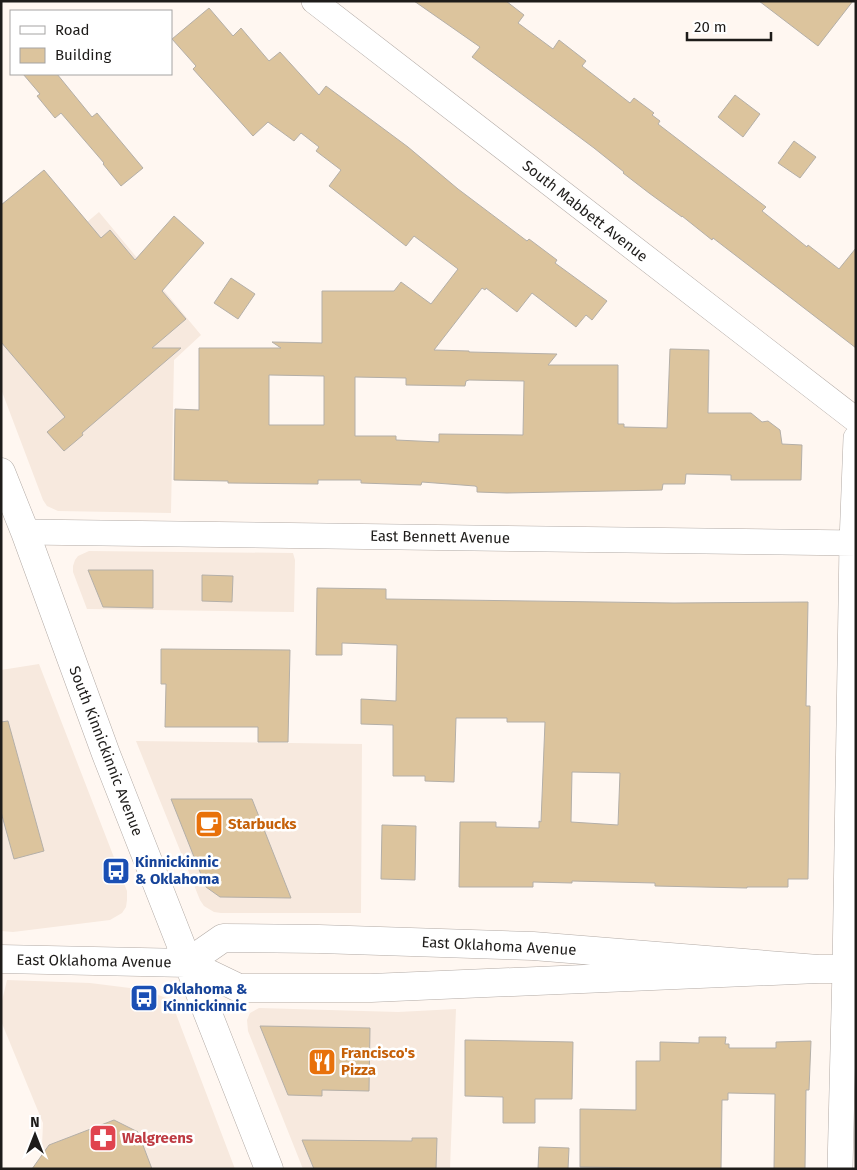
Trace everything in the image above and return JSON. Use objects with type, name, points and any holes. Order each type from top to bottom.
[{"type":"street","name":"South Mabbett Avenue","points":[[314,1],[856,420]]},
{"type":"street","points":[[840,1169],[851,969],[856,438]]},
{"type":"street","name":"South Kinnickinnic Avenue","points":[[1,472],[25,532],[106,754],[269,1169]]},
{"type":"street","name":"East Bennett Avenue","points":[[25,532],[854,543]]},
{"type":"street","name":"East Oklahoma Avenue","points":[[187,963],[223,938],[309,938],[533,946],[818,969]]},
{"type":"street","name":"East Oklahoma Avenue","points":[[1,959],[187,963],[239,988],[391,988],[851,969]]},
{"type":"shaded area","points":[[99,212],[201,335],[174,360],[171,513],[58,511],[47,506],[43,500],[1,389],[1,295]]},
{"type":"shaded area","points":[[89,551],[293,553],[295,560],[294,612],[87,609],[73,572],[73,566],[78,556]]},
{"type":"shaded area","points":[[39,664],[127,891],[127,900],[126,907],[122,913],[110,920],[13,932],[1,931],[1,670]]},
{"type":"shaded area","points":[[136,741],[362,744],[361,913],[221,913],[214,912],[204,906]]},
{"type":"shaded area","points":[[7,980],[90,983],[146,990],[166,998],[173,1006],[235,1169],[41,1169],[43,1123],[1,1021],[1,1005]]},
{"type":"shaded area","points":[[259,1008],[398,1012],[456,1009],[450,1169],[303,1169],[248,1031],[247,1020],[250,1013]]},
{"type":"building","points":[[414,1],[506,1],[524,15],[518,23],[553,49],[559,40],[586,61],[582,66],[630,103],[634,98],[654,113],[652,115],[660,121],[658,124],[766,207],[762,211],[807,247],[808,245],[839,269],[856,248],[856,348],[472,57],[480,47]]},
{"type":"building","points":[[759,1],[853,1],[818,46]]},
{"type":"building","points":[[209,8],[233,36],[241,28],[269,61],[280,52],[319,95],[326,86],[408,147],[458,189],[527,241],[529,239],[557,260],[555,263],[607,301],[592,320],[586,315],[576,327],[532,293],[517,312],[486,288],[485,290],[482,288],[434,350],[557,354],[548,365],[618,365],[618,424],[624,424],[624,427],[667,428],[670,349],[709,350],[708,413],[751,413],[762,422],[768,421],[780,430],[782,444],[802,445],[801,480],[731,480],[731,475],[686,474],[685,484],[663,484],[662,490],[507,493],[477,492],[477,487],[475,486],[422,482],[421,485],[361,483],[361,480],[318,480],[318,484],[174,480],[175,409],[199,410],[199,348],[281,348],[272,342],[322,343],[322,291],[394,291],[401,282],[431,304],[458,269],[414,236],[406,246],[329,186],[341,170],[316,151],[319,147],[301,133],[294,141],[268,122],[253,136],[193,69],[196,66],[172,39]],"holes":[[[269,375],[324,376],[324,425],[269,425]],[[355,377],[406,378],[406,385],[465,386],[466,381],[469,380],[524,381],[523,435],[439,434],[439,442],[396,440],[396,436],[355,436]]]},
{"type":"building","points":[[24,75],[58,75],[92,117],[97,113],[143,168],[121,186],[61,113],[55,118],[37,96],[40,94]]},
{"type":"building","points":[[735,95],[760,114],[743,137],[718,117]]},
{"type":"building","points":[[794,141],[816,157],[800,178],[778,163]]},
{"type":"building","points":[[44,170],[101,238],[110,230],[135,260],[174,216],[204,243],[162,291],[186,319],[152,348],[181,348],[82,433],[83,435],[64,451],[47,432],[65,417],[1,342],[1,205]]},
{"type":"building","points":[[231,278],[255,294],[238,319],[214,303]]},
{"type":"building","points":[[88,570],[153,570],[153,608],[103,607]]},
{"type":"building","points":[[202,575],[233,576],[232,602],[202,601]]},
{"type":"building","points":[[317,588],[386,589],[386,599],[674,603],[808,602],[806,706],[810,706],[808,879],[788,879],[788,887],[747,888],[655,886],[655,883],[572,881],[572,883],[533,882],[533,887],[459,887],[460,822],[496,822],[496,827],[539,828],[539,821],[541,822],[545,722],[507,722],[507,718],[456,718],[454,782],[425,781],[425,776],[393,776],[393,725],[361,724],[361,699],[396,701],[397,645],[342,643],[342,655],[316,655]],"holes":[[[572,772],[620,773],[618,825],[571,822]]]},
{"type":"building","points":[[161,649],[290,650],[288,742],[258,742],[258,727],[165,727],[166,684],[161,684]]},
{"type":"building","points":[[8,721],[44,851],[14,859],[1,812],[1,722]]},
{"type":"building","points":[[171,799],[252,799],[291,898],[220,897],[206,887]]},
{"type":"building","points":[[382,825],[416,826],[415,880],[381,879]]},
{"type":"building","name":"Francisco's Pizza","points":[[260,1026],[370,1028],[369,1091],[322,1090],[322,1096],[288,1095]]},
{"type":"building","points":[[699,1037],[726,1037],[725,1044],[729,1044],[729,1048],[776,1048],[776,1042],[811,1041],[809,1090],[806,1090],[805,1169],[774,1169],[775,1094],[728,1093],[728,1100],[722,1100],[721,1169],[580,1167],[580,1109],[636,1110],[636,1061],[660,1061],[660,1042],[699,1043]]},
{"type":"building","points":[[465,1040],[573,1042],[572,1099],[535,1099],[535,1123],[503,1123],[503,1097],[465,1096]]},
{"type":"building","name":"Walgreens","points":[[114,1120],[138,1132],[152,1169],[32,1169],[49,1145]]},
{"type":"building","points":[[412,1138],[437,1138],[436,1169],[314,1169],[302,1140],[412,1141]]},
{"type":"building","points":[[539,1147],[569,1148],[568,1169],[538,1169]]},
{"type":"place","name":"Starbucks","points":[[209,824]]},
{"type":"place","name":"Kinnickinnic & Oklahoma","points":[[116,871]]},
{"type":"place","name":"Oklahoma & Kinnickinnic","points":[[144,998]]},
{"type":"place","name":"Francisco's Pizza","points":[[322,1062]]},
{"type":"place","name":"Walgreens","points":[[103,1138]]}]
